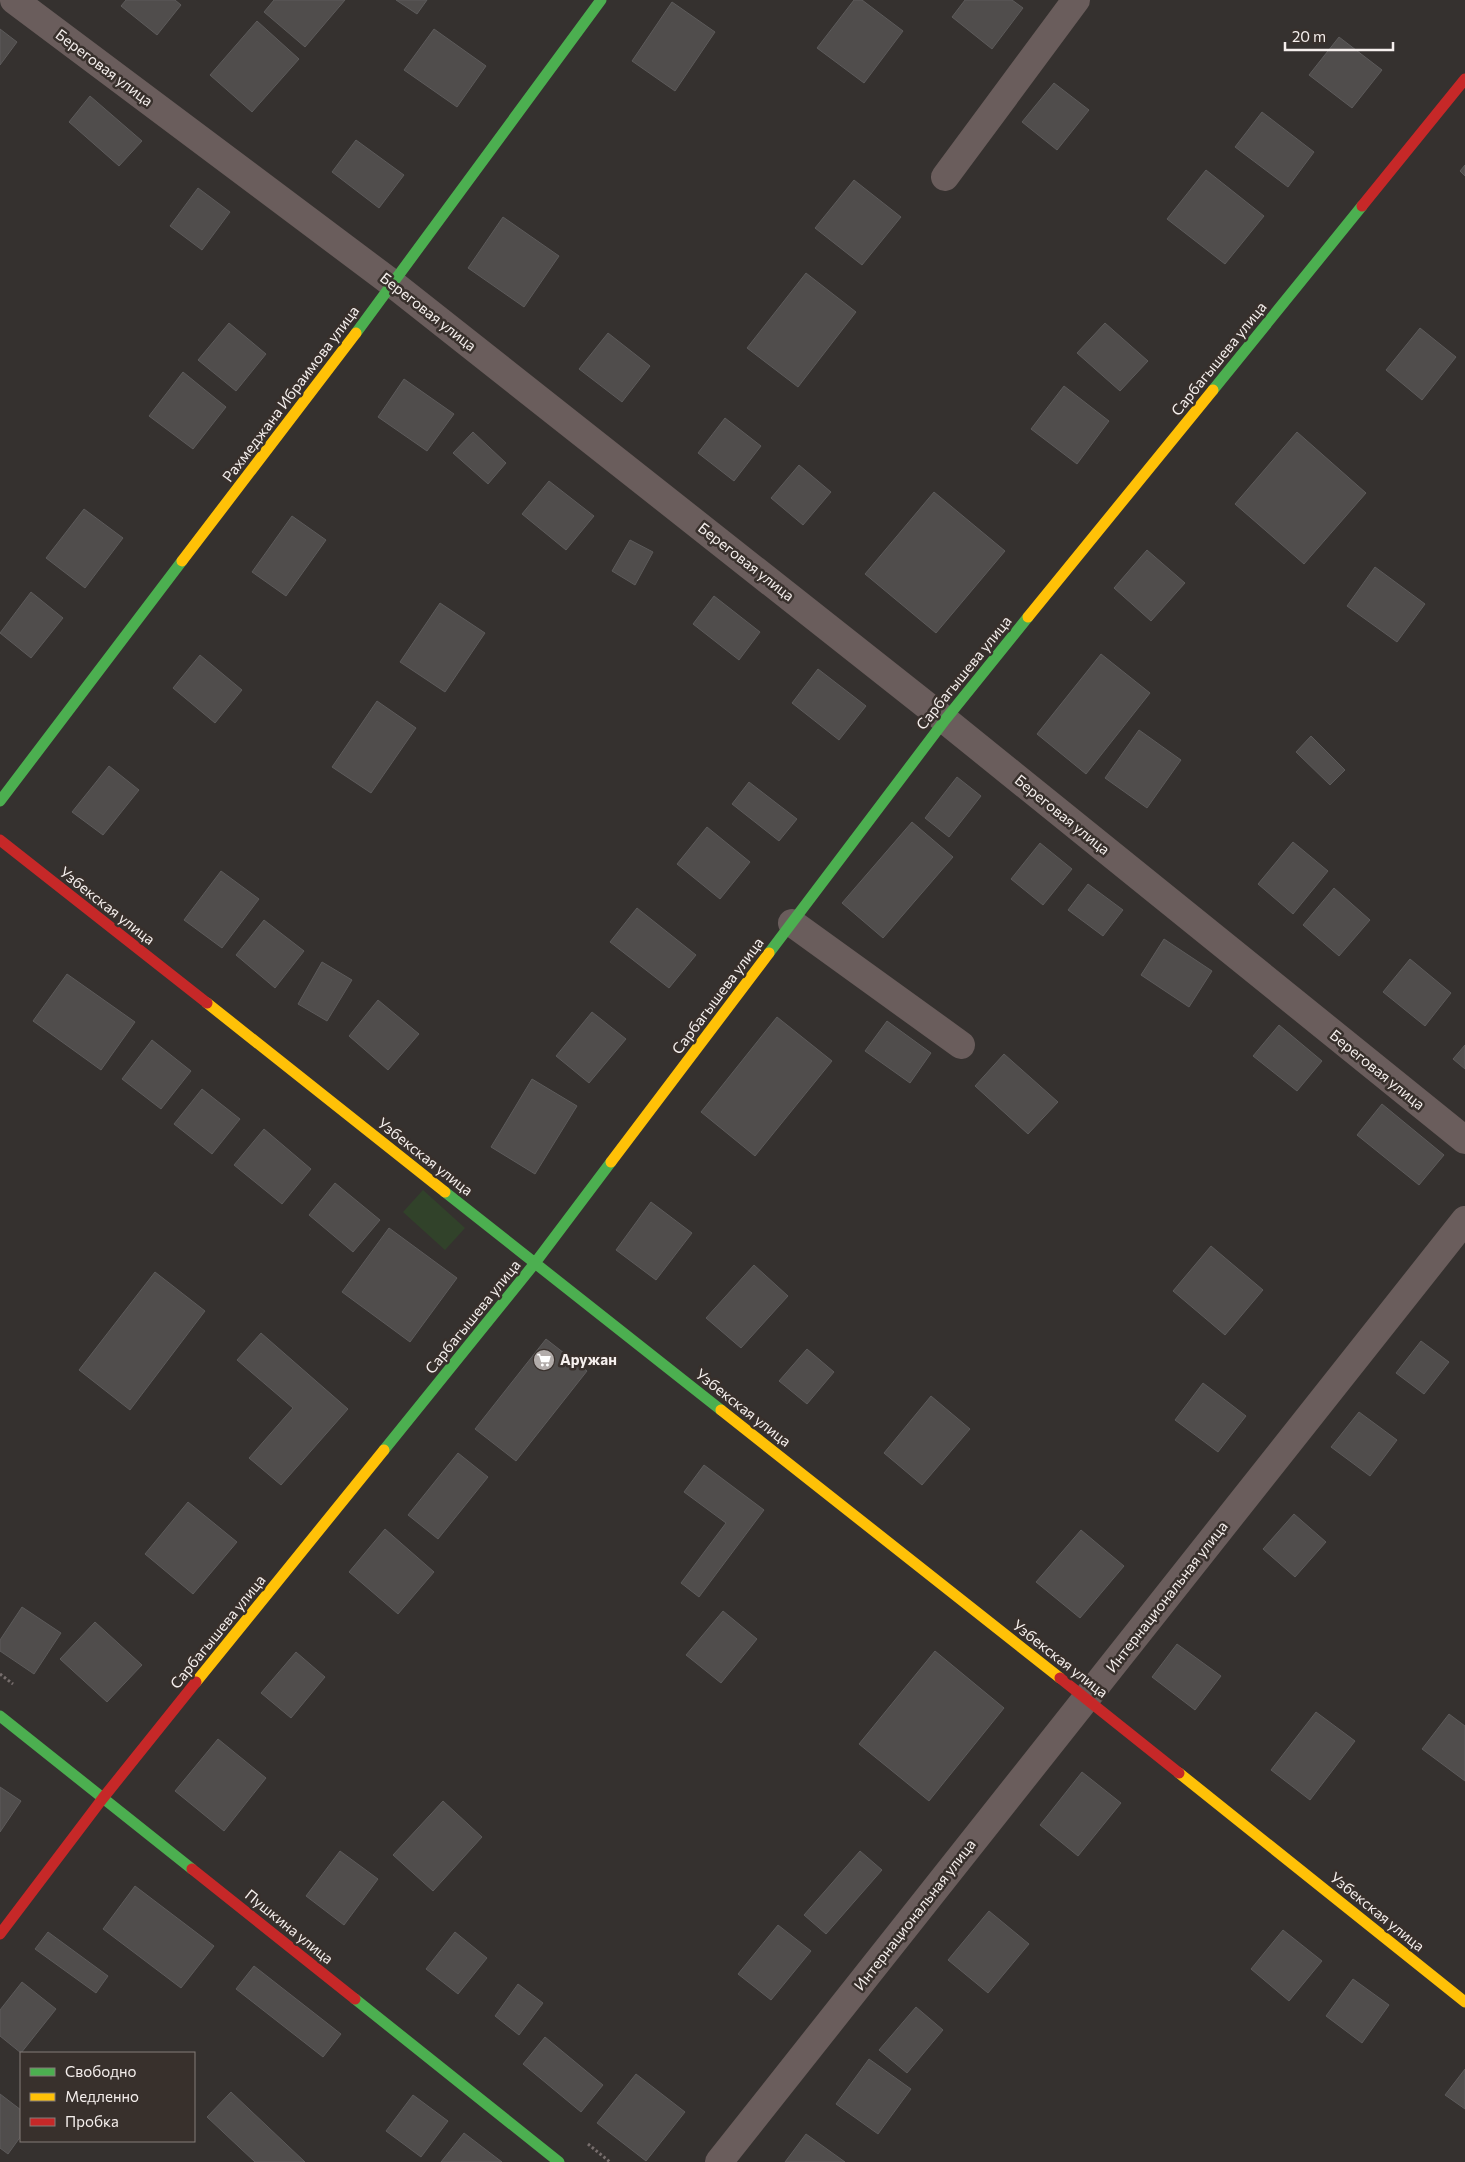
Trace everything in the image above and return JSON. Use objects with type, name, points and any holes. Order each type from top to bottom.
[{"type":"street","name":"Береговая улица","points":[[14,0],[393,284],[945,720],[1465,1140]]},
{"type":"street","name":"Рахмеджана Ибраимова улица","points":[[0,801],[393,284],[601,0]]},
{"type":"street","points":[[945,177],[1076,0]]},
{"type":"street","name":"Сарбагышева улица","points":[[0,1934],[103,1798],[535,1263],[945,720],[1465,80]]},
{"type":"street","name":"Узбекская улица","points":[[0,840],[1086,1699],[1465,2002]]},
{"type":"street","points":[[792,922],[961,1045]]},
{"type":"street","name":"Интернациональная улица","points":[[719,2162],[1465,1220]]},
{"type":"street","name":"Пушкина улица","points":[[0,1716],[559,2162]]},
{"type":"green space","points":[[423,1190],[465,1228],[445,1250],[403,1212]]},
{"type":"building","points":[[126,0],[175,0],[181,5],[157,35],[121,6]]},
{"type":"building","points":[[274,0],[345,0],[305,47],[264,12]]},
{"type":"building","points":[[396,0],[427,0],[417,14]]},
{"type":"building","points":[[854,0],[862,0],[903,31],[864,83],[817,48]]},
{"type":"building","points":[[965,0],[1012,0],[1023,8],[992,49],[952,17]]},
{"type":"building","points":[[672,2],[715,32],[675,91],[632,61]]},
{"type":"building","points":[[257,21],[299,59],[252,112],[210,75]]},
{"type":"building","points":[[0,29],[17,42],[0,65]]},
{"type":"building","points":[[434,29],[486,66],[457,107],[404,70]]},
{"type":"building","points":[[1339,37],[1382,70],[1352,108],[1309,75]]},
{"type":"building","points":[[1054,83],[1089,110],[1057,150],[1022,122]]},
{"type":"building","points":[[90,96],[142,141],[119,166],[69,122]]},
{"type":"building","points":[[1262,112],[1314,152],[1288,187],[1235,147]]},
{"type":"building","points":[[356,140],[404,175],[379,208],[332,172]]},
{"type":"building","points":[[1465,165],[1465,176],[1460,171]]},
{"type":"building","points":[[1206,170],[1264,216],[1225,264],[1167,219]]},
{"type":"building","points":[[854,180],[901,217],[862,265],[815,228]]},
{"type":"building","points":[[198,188],[230,212],[202,250],[170,226]]},
{"type":"building","points":[[503,217],[559,256],[524,307],[468,268]]},
{"type":"building","points":[[806,273],[856,312],[798,387],[747,348]]},
{"type":"building","points":[[229,323],[266,354],[236,391],[198,360]]},
{"type":"building","points":[[1105,323],[1148,361],[1120,391],[1077,353]]},
{"type":"building","points":[[1420,328],[1456,357],[1422,400],[1386,370]]},
{"type":"building","points":[[608,333],[650,366],[622,402],[579,369]]},
{"type":"building","points":[[183,372],[226,407],[193,449],[149,416]]},
{"type":"building","points":[[404,379],[454,414],[427,451],[378,417]]},
{"type":"building","points":[[1064,386],[1109,421],[1077,464],[1031,429]]},
{"type":"building","points":[[725,418],[761,446],[734,481],[698,453]]},
{"type":"building","points":[[473,432],[506,463],[488,484],[453,453]]},
{"type":"building","points":[[1297,432],[1366,493],[1304,564],[1235,504]]},
{"type":"building","points":[[799,465],[831,492],[803,525],[771,498]]},
{"type":"building","points":[[549,481],[594,516],[566,550],[522,514]]},
{"type":"building","points":[[934,492],[1005,551],[936,633],[865,574]]},
{"type":"building","points":[[84,509],[123,538],[85,588],[46,558]]},
{"type":"building","points":[[292,516],[326,540],[286,596],[252,572]]},
{"type":"building","points":[[630,540],[653,552],[635,585],[612,571]]},
{"type":"building","points":[[1147,550],[1185,583],[1151,621],[1114,588]]},
{"type":"building","points":[[1375,567],[1425,604],[1397,642],[1347,606]]},
{"type":"building","points":[[31,592],[63,618],[31,658],[0,633]]},
{"type":"building","points":[[714,596],[760,632],[739,660],[693,624]]},
{"type":"building","points":[[440,603],[485,633],[445,692],[400,662]]},
{"type":"building","points":[[1101,654],[1150,693],[1086,774],[1037,734]]},
{"type":"building","points":[[200,655],[242,690],[215,723],[173,688]]},
{"type":"building","points":[[818,669],[866,706],[839,740],[792,703]]},
{"type":"building","points":[[377,701],[416,728],[371,793],[332,767]]},
{"type":"building","points":[[1139,730],[1181,760],[1147,808],[1105,778]]},
{"type":"building","points":[[1311,736],[1345,770],[1330,785],[1296,752]]},
{"type":"building","points":[[109,766],[139,790],[103,835],[72,812]]},
{"type":"building","points":[[957,777],[981,796],[949,837],[925,818]]},
{"type":"building","points":[[749,782],[797,819],[779,841],[732,804]]},
{"type":"building","points":[[912,822],[953,857],[883,938],[842,903]]},
{"type":"building","points":[[707,827],[750,862],[720,899],[677,864]]},
{"type":"building","points":[[1293,842],[1328,871],[1293,914],[1258,884]]},
{"type":"building","points":[[1040,843],[1072,869],[1043,905],[1011,879]]},
{"type":"building","points":[[221,871],[259,899],[222,948],[184,920]]},
{"type":"building","points":[[1088,884],[1123,910],[1103,936],[1068,910]]},
{"type":"building","points":[[1334,888],[1370,920],[1339,956],[1303,925]]},
{"type":"building","points":[[637,908],[696,955],[669,988],[610,942]]},
{"type":"building","points":[[264,920],[304,951],[275,988],[236,955]]},
{"type":"building","points":[[1164,939],[1212,971],[1189,1007],[1141,975]]},
{"type":"building","points":[[1410,959],[1451,993],[1425,1026],[1383,992]]},
{"type":"building","points":[[322,962],[352,980],[327,1021],[298,1004]]},
{"type":"building","points":[[67,974],[135,1022],[101,1070],[33,1021]]},
{"type":"building","points":[[378,1000],[419,1034],[388,1070],[349,1036]]},
{"type":"building","points":[[592,1012],[626,1039],[589,1083],[556,1056]]},
{"type":"building","points":[[777,1017],[832,1061],[755,1156],[701,1112]]},
{"type":"building","points":[[887,1021],[931,1053],[910,1083],[865,1051]]},
{"type":"building","points":[[1279,1025],[1322,1061],[1297,1091],[1253,1056]]},
{"type":"building","points":[[152,1040],[191,1071],[161,1109],[122,1079]]},
{"type":"building","points":[[1465,1045],[1465,1069],[1453,1059]]},
{"type":"building","points":[[1004,1054],[1058,1102],[1028,1134],[975,1086]]},
{"type":"building","points":[[532,1079],[577,1106],[535,1174],[491,1147]]},
{"type":"building","points":[[202,1089],[240,1119],[212,1154],[174,1124]]},
{"type":"building","points":[[1382,1104],[1444,1155],[1419,1185],[1357,1135]]},
{"type":"building","points":[[264,1129],[311,1169],[282,1204],[234,1165]]},
{"type":"building","points":[[335,1183],[380,1220],[353,1252],[309,1215]]},
{"type":"building","points":[[651,1202],[692,1233],[656,1280],[616,1250]]},
{"type":"building","points":[[389,1228],[457,1278],[410,1342],[342,1292]]},
{"type":"building","points":[[1211,1246],[1263,1290],[1225,1335],[1173,1291]]},
{"type":"building","points":[[754,1265],[788,1296],[741,1348],[706,1318]]},
{"type":"building","points":[[155,1272],[205,1311],[130,1410],[79,1370]]},
{"type":"building","points":[[261,1333],[348,1409],[281,1485],[249,1458],[293,1408],[237,1360]]},
{"type":"building","points":[[546,1339],[587,1371],[516,1461],[475,1429]]},
{"type":"building","points":[[1421,1341],[1449,1362],[1424,1394],[1396,1373]]},
{"type":"building","points":[[807,1349],[834,1372],[807,1404],[779,1381]]},
{"type":"building","points":[[1203,1383],[1246,1416],[1218,1452],[1175,1420]]},
{"type":"building","points":[[931,1396],[970,1429],[922,1485],[884,1453]]},
{"type":"building","points":[[1359,1412],[1397,1440],[1370,1476],[1331,1447]]},
{"type":"building","points":[[458,1453],[488,1477],[438,1539],[408,1515]]},
{"type":"building","points":[[704,1465],[764,1510],[699,1597],[681,1583],[726,1523],[684,1492]]},
{"type":"building","points":[[188,1502],[237,1542],[193,1594],[145,1554]]},
{"type":"building","points":[[1294,1514],[1326,1542],[1295,1577],[1263,1549]]},
{"type":"building","points":[[385,1529],[434,1572],[398,1614],[349,1572]]},
{"type":"building","points":[[1081,1530],[1124,1566],[1080,1618],[1036,1582]]},
{"type":"building","points":[[22,1607],[61,1633],[34,1674],[0,1651],[0,1640]]},
{"type":"building","points":[[723,1611],[757,1639],[721,1683],[686,1655]]},
{"type":"building","points":[[95,1622],[142,1665],[107,1702],[60,1659]]},
{"type":"building","points":[[1177,1644],[1221,1676],[1195,1710],[1152,1677]]},
{"type":"building","points":[[935,1651],[1004,1708],[929,1801],[859,1744]]},
{"type":"building","points":[[296,1652],[325,1677],[291,1718],[261,1693]]},
{"type":"building","points":[[1316,1712],[1355,1741],[1310,1800],[1271,1770]]},
{"type":"building","points":[[1449,1714],[1465,1726],[1465,1781],[1422,1749]]},
{"type":"building","points":[[218,1739],[266,1778],[224,1831],[175,1791]]},
{"type":"building","points":[[1082,1772],[1121,1803],[1078,1856],[1040,1825]]},
{"type":"building","points":[[0,1787],[21,1801],[0,1832]]},
{"type":"building","points":[[443,1801],[482,1837],[433,1891],[393,1855]]},
{"type":"building","points":[[340,1851],[378,1879],[344,1925],[306,1896]]},
{"type":"building","points":[[860,1851],[882,1870],[826,1934],[804,1915]]},
{"type":"building","points":[[135,1886],[214,1946],[181,1988],[103,1929]]},
{"type":"building","points":[[989,1911],[1029,1944],[988,1993],[948,1960]]},
{"type":"building","points":[[778,1925],[811,1951],[771,2000],[738,1974]]},
{"type":"building","points":[[1283,1930],[1322,1961],[1289,2001],[1251,1969]]},
{"type":"building","points":[[48,1932],[108,1976],[96,1993],[35,1949]]},
{"type":"building","points":[[455,1932],[487,1958],[458,1994],[426,1969]]},
{"type":"building","points":[[254,1966],[341,2034],[323,2057],[236,1989]]},
{"type":"building","points":[[1353,1979],[1389,2005],[1362,2043],[1326,2016]]},
{"type":"building","points":[[22,1982],[56,2009],[20,2052],[0,2036],[0,2010]]},
{"type":"building","points":[[518,1984],[543,2003],[519,2035],[495,2016]]},
{"type":"building","points":[[916,2007],[943,2030],[907,2073],[879,2050]]},
{"type":"building","points":[[545,2037],[603,2085],[581,2112],[523,2064]]},
{"type":"building","points":[[869,2059],[911,2089],[878,2134],[836,2104]]},
{"type":"building","points":[[1465,2069],[1465,2109],[1445,2095]]},
{"type":"building","points":[[636,2074],[685,2112],[646,2161],[597,2123]]},
{"type":"building","points":[[231,2092],[305,2162],[255,2162],[207,2117]]},
{"type":"building","points":[[0,2094],[20,2109],[20,2137],[8,2154],[0,2148]]},
{"type":"building","points":[[413,2095],[448,2121],[421,2157],[386,2131]]},
{"type":"building","points":[[464,2133],[502,2162],[441,2162]]},
{"type":"building","points":[[806,2134],[845,2162],[785,2162]]},
{"type":"traffic: fast","points":[[356,333],[601,0]]},
{"type":"traffic: fast","points":[[1213,390],[1362,206]]},
{"type":"traffic: fast","points":[[0,801],[182,561]]},
{"type":"traffic: fast","points":[[769,953],[945,720],[1028,617]]},
{"type":"traffic: fast","points":[[384,1450],[535,1263],[611,1162]]},
{"type":"traffic: fast","points":[[445,1192],[721,1410]]},
{"type":"traffic: fast","points":[[0,1716],[192,1869]]},
{"type":"traffic: fast","points":[[355,1999],[559,2162]]},
{"type":"traffic: slow","points":[[182,561],[356,333]]},
{"type":"traffic: slow","points":[[1028,617],[1213,390]]},
{"type":"traffic: slow","points":[[611,1162],[769,953]]},
{"type":"traffic: slow","points":[[207,1003],[445,1192]]},
{"type":"traffic: slow","points":[[721,1410],[1060,1678]]},
{"type":"traffic: slow","points":[[196,1682],[384,1450]]},
{"type":"traffic: slow","points":[[1179,1773],[1465,2002]]},
{"type":"traffic: jam","points":[[1362,206],[1465,79]]},
{"type":"traffic: jam","points":[[0,840],[207,1003]]},
{"type":"traffic: jam","points":[[1060,1678],[1179,1773]]},
{"type":"traffic: jam","points":[[0,1934],[103,1798],[196,1682]]},
{"type":"traffic: jam","points":[[192,1869],[355,1999]]},
{"type":"place","name":"Аружан","points":[[544,1360]]}]
